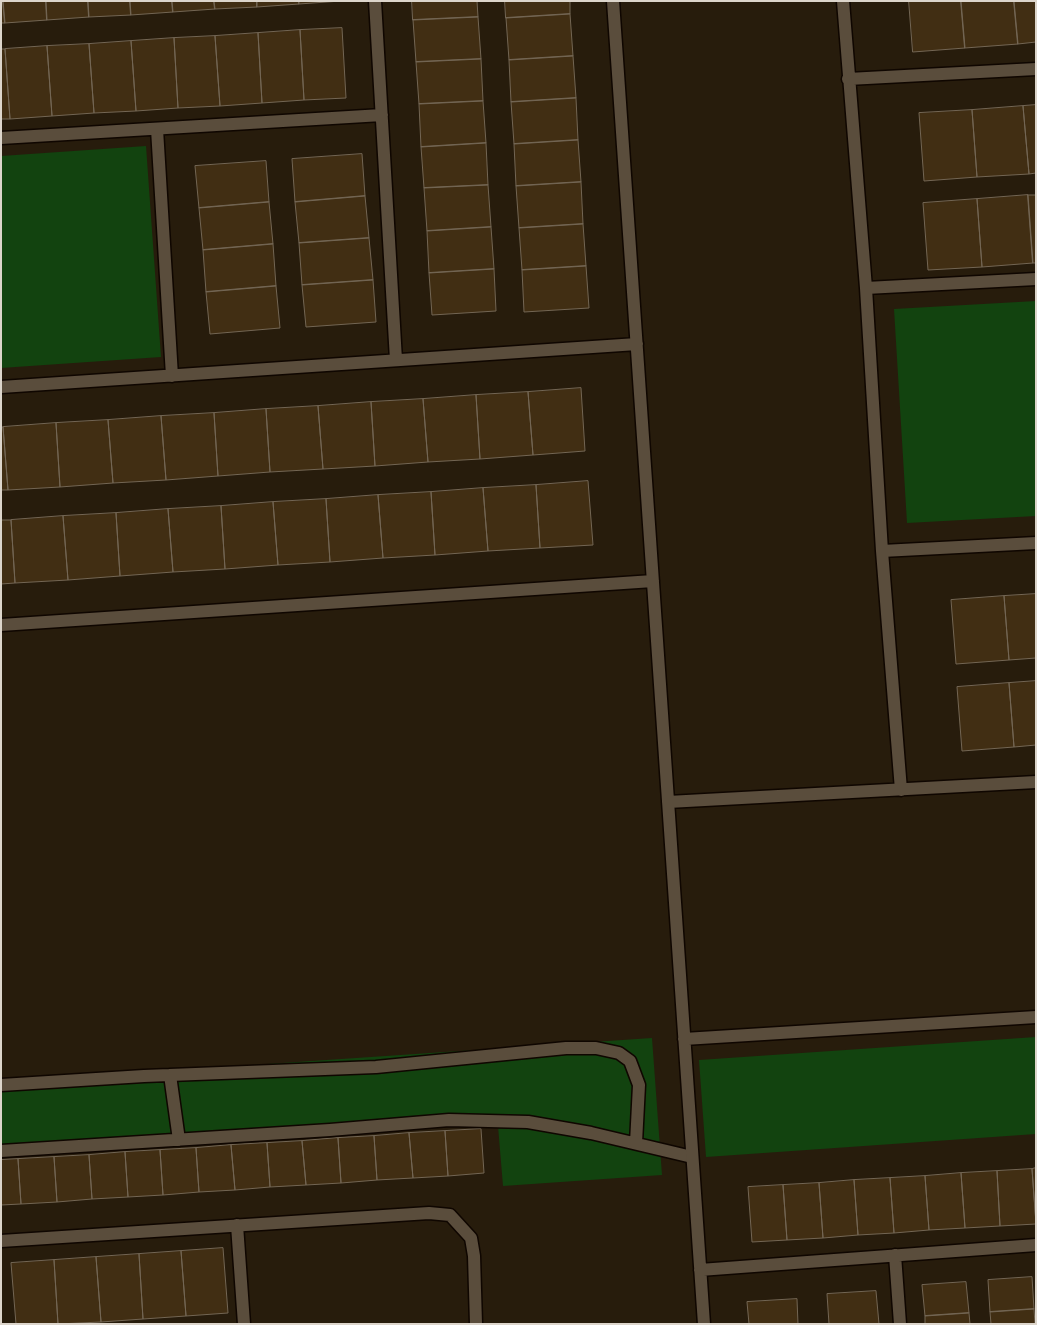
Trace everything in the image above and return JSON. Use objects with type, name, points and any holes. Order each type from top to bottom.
[{"type":"street","points":[[375,1],[396,360]]},
{"type":"street","points":[[613,1],[704,1324]]},
{"type":"street","points":[[843,1],[866,288],[882,551],[901,790]]},
{"type":"street","points":[[848,79],[1036,69]]},
{"type":"street","points":[[1,138],[382,115]]},
{"type":"street","points":[[157,129],[172,376]]},
{"type":"street","points":[[866,288],[1036,279]]},
{"type":"street","points":[[1,387],[637,344]]},
{"type":"street","points":[[882,551],[1036,543]]},
{"type":"street","points":[[1,624],[653,581]]},
{"type":"street","points":[[668,802],[1036,782]]},
{"type":"street","points":[[684,1039],[1036,1017]]},
{"type":"street","points":[[1,1084],[376,1067],[566,1048],[596,1048],[619,1053],[630,1061],[639,1085],[636,1143]]},
{"type":"street","points":[[170,1075],[179,1140]]},
{"type":"street","points":[[1,1151],[449,1120],[528,1122],[591,1133],[692,1157]]},
{"type":"street","points":[[1,1240],[429,1213],[450,1214],[471,1238],[474,1256],[476,1324]]},
{"type":"street","points":[[236,1225],[244,1324]]},
{"type":"street","points":[[700,1270],[1036,1245]]},
{"type":"street","points":[[895,1255],[900,1324]]},
{"type":"green space","points":[[146,146],[161,357],[1,368],[1,156]]},
{"type":"green space","points":[[1036,301],[1036,516],[907,523],[894,309]]},
{"type":"green space","points":[[1036,1037],[1036,1134],[706,1157],[699,1060]]},
{"type":"green space","points":[[652,1038],[662,1175],[503,1186],[497,1114],[1,1148],[1,1082]]},
{"type":"building","points":[[1,1],[3,1],[5,23],[1,23]]},
{"type":"building","points":[[3,1],[46,1],[47,20],[5,23]]},
{"type":"building","points":[[46,1],[88,1],[89,17],[47,20]]},
{"type":"building","points":[[88,1],[130,1],[131,15],[89,17]]},
{"type":"building","points":[[130,1],[172,1],[173,12],[131,15]]},
{"type":"building","points":[[172,1],[214,1],[215,9],[173,12]]},
{"type":"building","points":[[214,1],[257,1],[257,7],[215,9]]},
{"type":"building","points":[[257,1],[299,1],[299,4],[257,7]]},
{"type":"building","points":[[299,1],[341,1],[299,4]]},
{"type":"building","points":[[412,1],[477,1],[478,17],[413,20]]},
{"type":"building","points":[[505,1],[570,1],[570,14],[506,18]]},
{"type":"building","points":[[909,1],[961,1],[965,48],[913,52]]},
{"type":"building","points":[[961,1],[1014,1],[1018,44],[965,48]]},
{"type":"building","points":[[1014,1],[1036,1],[1036,42],[1018,44]]},
{"type":"building","points":[[570,14],[573,56],[509,60],[506,18]]},
{"type":"building","points":[[478,17],[481,59],[416,62],[413,20]]},
{"type":"building","points":[[342,28],[346,98],[304,100],[300,30]]},
{"type":"building","points":[[300,30],[304,100],[262,103],[258,33]]},
{"type":"building","points":[[258,33],[262,103],[220,106],[215,36]]},
{"type":"building","points":[[215,36],[220,106],[178,108],[174,38]]},
{"type":"building","points":[[174,38],[178,108],[136,111],[131,41]]},
{"type":"building","points":[[131,41],[136,111],[94,113],[89,44]]},
{"type":"building","points":[[89,44],[94,113],[52,116],[47,46]]},
{"type":"building","points":[[47,46],[52,116],[10,119],[5,49]]},
{"type":"building","points":[[1,49],[5,49],[10,119],[1,119]]},
{"type":"building","points":[[573,56],[576,98],[511,102],[509,60]]},
{"type":"building","points":[[481,59],[483,101],[419,104],[416,62]]},
{"type":"building","points":[[576,98],[578,140],[514,144],[511,102]]},
{"type":"building","points":[[483,101],[486,143],[421,147],[419,104]]},
{"type":"building","points":[[1036,105],[1036,173],[1029,174],[1023,106]]},
{"type":"building","points":[[1023,106],[1029,174],[977,177],[972,110]]},
{"type":"building","points":[[972,110],[977,177],[924,181],[919,113]]},
{"type":"building","points":[[578,140],[581,182],[516,186],[514,144]]},
{"type":"building","points":[[486,143],[488,185],[424,188],[421,147]]},
{"type":"building","points":[[362,154],[365,196],[295,202],[292,159]]},
{"type":"building","points":[[266,161],[269,202],[199,208],[195,166]]},
{"type":"building","points":[[581,182],[583,224],[519,228],[516,186]]},
{"type":"building","points":[[488,185],[491,227],[427,231],[424,188]]},
{"type":"building","points":[[1028,195],[1033,263],[982,267],[977,199]]},
{"type":"building","points":[[1028,195],[1036,195],[1036,263],[1033,263]]},
{"type":"building","points":[[365,196],[369,238],[299,243],[295,202]]},
{"type":"building","points":[[977,199],[982,267],[928,270],[923,203]]},
{"type":"building","points":[[269,202],[273,244],[203,250],[199,208]]},
{"type":"building","points":[[583,224],[586,266],[522,270],[519,228]]},
{"type":"building","points":[[491,227],[494,269],[429,273],[427,231]]},
{"type":"building","points":[[369,238],[373,280],[302,285],[299,243]]},
{"type":"building","points":[[273,244],[276,286],[206,292],[203,250]]},
{"type":"building","points":[[586,266],[589,308],[524,312],[522,270]]},
{"type":"building","points":[[494,269],[496,311],[432,315],[429,273]]},
{"type":"building","points":[[373,280],[376,322],[306,327],[302,285]]},
{"type":"building","points":[[276,286],[280,328],[210,334],[206,292]]},
{"type":"building","points":[[581,388],[585,451],[533,455],[528,392]]},
{"type":"building","points":[[528,392],[533,455],[480,459],[476,395]]},
{"type":"building","points":[[476,395],[480,459],[428,462],[423,399]]},
{"type":"building","points":[[423,399],[428,462],[375,466],[371,402]]},
{"type":"building","points":[[371,402],[375,466],[323,469],[318,406]]},
{"type":"building","points":[[318,406],[323,469],[270,472],[266,409]]},
{"type":"building","points":[[266,409],[270,472],[218,476],[214,413]]},
{"type":"building","points":[[214,413],[218,476],[166,480],[161,416]]},
{"type":"building","points":[[161,416],[166,480],[113,483],[108,420]]},
{"type":"building","points":[[108,420],[113,483],[60,487],[56,423]]},
{"type":"building","points":[[56,423],[60,487],[8,490],[3,427]]},
{"type":"building","points":[[1,427],[3,427],[8,490],[1,490]]},
{"type":"building","points":[[588,481],[593,545],[540,548],[536,485]]},
{"type":"building","points":[[536,485],[540,548],[488,551],[483,488]]},
{"type":"building","points":[[483,488],[488,551],[435,555],[431,492]]},
{"type":"building","points":[[431,492],[435,555],[383,558],[378,495]]},
{"type":"building","points":[[378,495],[383,558],[330,562],[326,499]]},
{"type":"building","points":[[326,499],[330,562],[278,565],[273,502]]},
{"type":"building","points":[[273,502],[278,565],[225,569],[221,506]]},
{"type":"building","points":[[221,506],[225,569],[173,572],[168,509]]},
{"type":"building","points":[[168,509],[173,572],[120,576],[116,513]]},
{"type":"building","points":[[116,513],[120,576],[68,580],[63,516]]},
{"type":"building","points":[[63,516],[68,580],[15,583],[11,520]]},
{"type":"building","points":[[1,520],[11,520],[15,583],[1,584]]},
{"type":"building","points":[[1036,594],[1036,658],[1009,660],[1004,596]]},
{"type":"building","points":[[1004,596],[1009,660],[956,664],[951,600]]},
{"type":"building","points":[[1036,681],[1036,745],[1014,747],[1009,683]]},
{"type":"building","points":[[1009,683],[1014,747],[962,751],[957,687]]},
{"type":"building","points":[[481,1129],[484,1173],[448,1176],[445,1131]]},
{"type":"building","points":[[445,1131],[448,1176],[413,1178],[409,1133]]},
{"type":"building","points":[[409,1133],[413,1178],[377,1180],[374,1136]]},
{"type":"building","points":[[374,1136],[377,1180],[341,1183],[338,1138]]},
{"type":"building","points":[[338,1138],[341,1183],[306,1185],[302,1141]]},
{"type":"building","points":[[302,1141],[306,1185],[270,1187],[267,1143]]},
{"type":"building","points":[[267,1143],[270,1187],[235,1190],[231,1145]]},
{"type":"building","points":[[231,1145],[235,1190],[199,1192],[196,1148]]},
{"type":"building","points":[[196,1148],[199,1192],[163,1195],[160,1150]]},
{"type":"building","points":[[160,1150],[163,1195],[128,1197],[125,1152]]},
{"type":"building","points":[[125,1152],[128,1197],[92,1199],[89,1155]]},
{"type":"building","points":[[89,1155],[92,1199],[57,1202],[54,1157]]},
{"type":"building","points":[[54,1157],[57,1202],[21,1204],[18,1159]]},
{"type":"building","points":[[18,1159],[21,1204],[1,1205],[1,1160]]},
{"type":"building","points":[[1036,1168],[1036,1223],[1032,1169]]},
{"type":"building","points":[[1032,1169],[1036,1224],[1000,1226],[997,1171]]},
{"type":"building","points":[[997,1171],[1000,1226],[965,1228],[961,1173]]},
{"type":"building","points":[[961,1173],[965,1228],[929,1230],[925,1176]]},
{"type":"building","points":[[925,1176],[929,1230],[894,1233],[890,1178]]},
{"type":"building","points":[[890,1178],[894,1233],[858,1235],[854,1180]]},
{"type":"building","points":[[854,1180],[858,1235],[823,1238],[819,1183]]},
{"type":"building","points":[[819,1183],[823,1238],[787,1240],[783,1185]]},
{"type":"building","points":[[783,1185],[787,1240],[752,1242],[748,1187]]},
{"type":"building","points":[[223,1248],[228,1313],[186,1316],[181,1251]]},
{"type":"building","points":[[181,1251],[186,1316],[143,1319],[139,1254]]},
{"type":"building","points":[[139,1254],[143,1319],[101,1322],[96,1257]]},
{"type":"building","points":[[96,1257],[101,1322],[58,1324],[54,1260]]},
{"type":"building","points":[[54,1260],[58,1324],[16,1324],[11,1263]]},
{"type":"building","points":[[1032,1277],[1034,1309],[990,1312],[988,1280]]},
{"type":"building","points":[[966,1282],[969,1313],[925,1316],[922,1285]]},
{"type":"building","points":[[876,1291],[879,1324],[829,1324],[827,1294]]},
{"type":"building","points":[[797,1299],[798,1324],[749,1324],[747,1302]]},
{"type":"building","points":[[1034,1309],[1035,1324],[991,1324],[990,1312]]},
{"type":"building","points":[[969,1313],[970,1324],[925,1324],[925,1316]]}]
